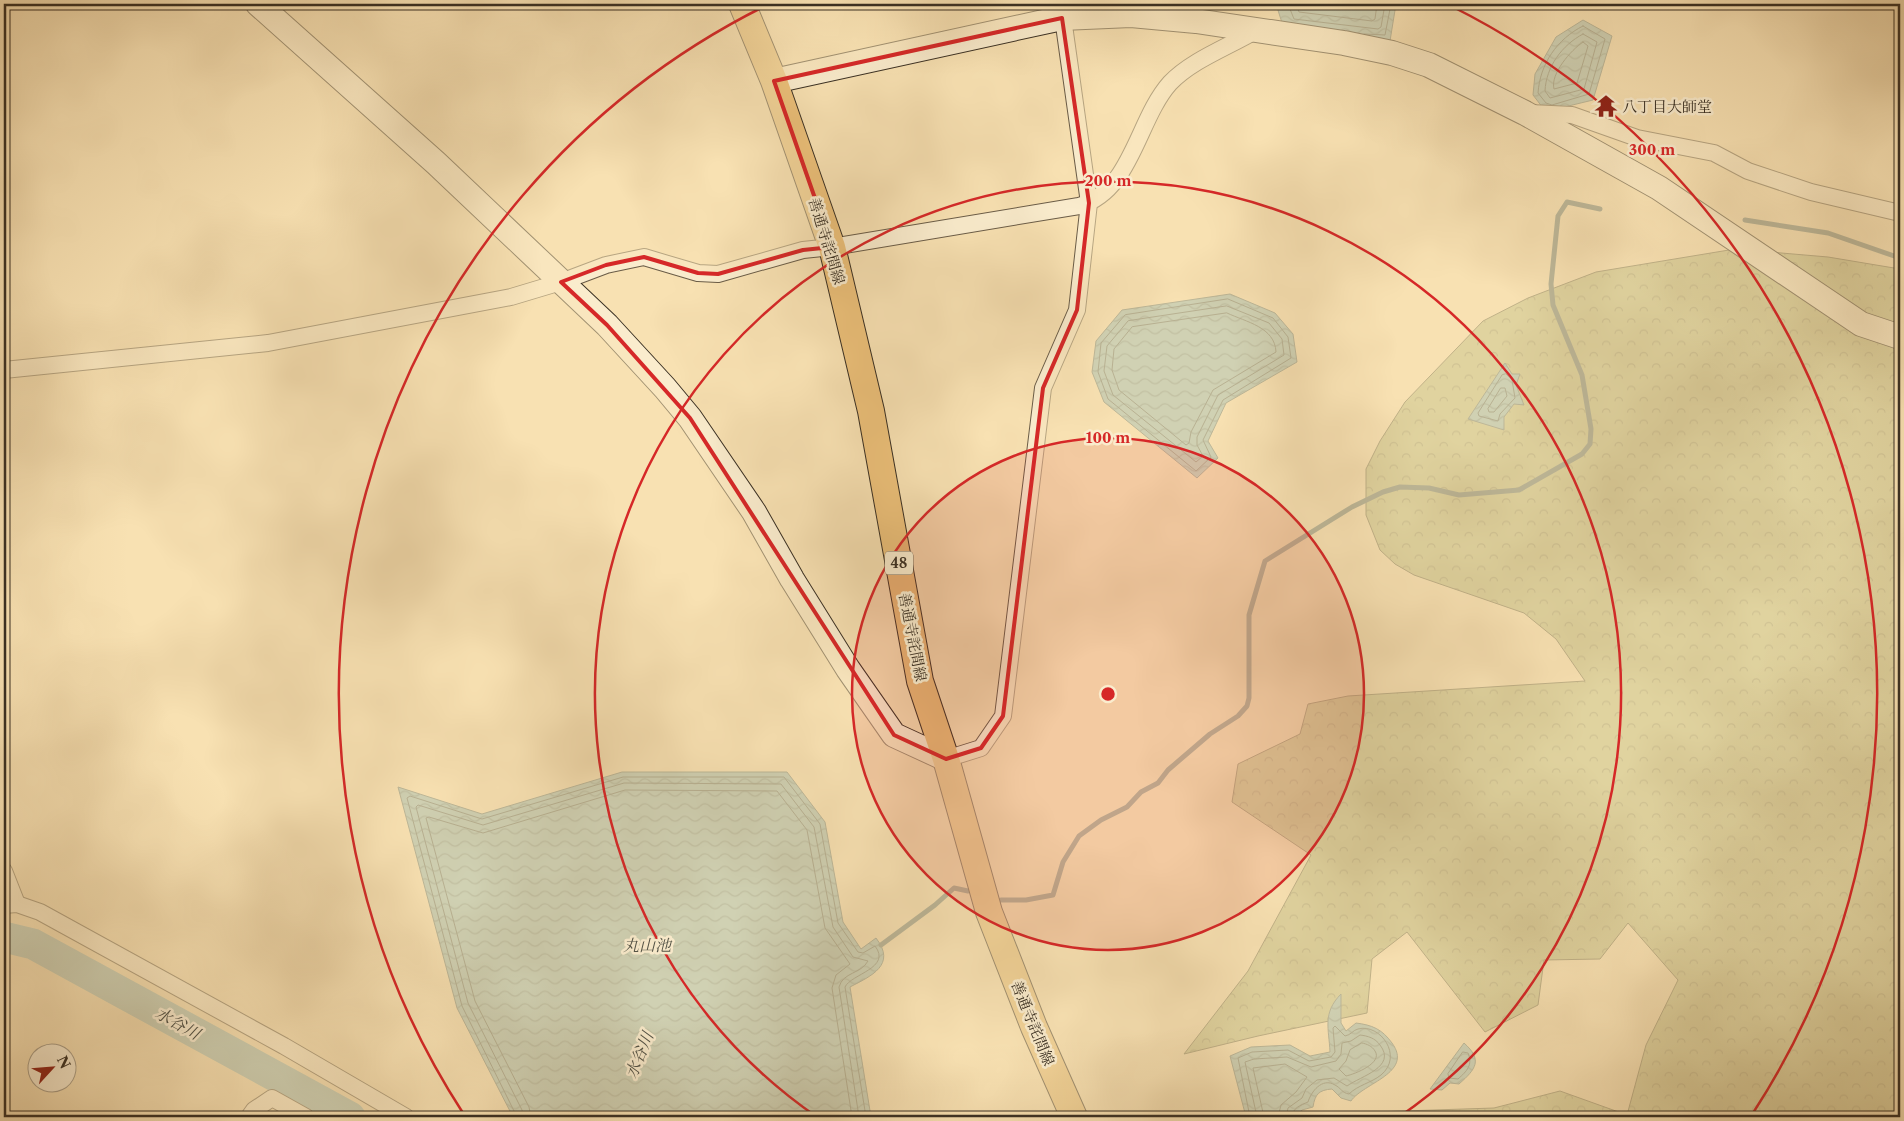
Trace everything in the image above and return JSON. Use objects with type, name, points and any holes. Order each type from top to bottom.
[{"type":"main road","name":"善通寺詫間線","points":[[742,4],[774,80],[832,247],[871,411],[920,681],[946,759],[990,912],[1038,1036],[1074,1117]]},
{"type":"street","points":[[258,4],[436,163],[607,325],[690,418],[754,512],[792,579],[848,669],[894,735],[946,759],[982,748],[1004,716],[1043,388],[1077,310],[1089,203],[1061,11]]},
{"type":"street","points":[[774,80],[1061,11],[1196,21],[1344,43],[1392,53],[1428,65],[1525,113],[1658,188],[1861,324],[1900,337]]},
{"type":"street","points":[[4,370],[268,343],[511,296],[561,282],[606,265],[644,257],[698,274],[718,274],[803,250],[832,247],[1089,203],[1105,191],[1121,172],[1156,102],[1171,82],[1191,67],[1255,31]]},
{"type":"street","points":[[1525,113],[1572,115],[1637,138],[1714,153],[1748,171],[1811,192],[1900,213]]},
{"type":"street","points":[[4,871],[10,904],[40,912],[275,1041],[406,1117]]},
{"type":"street","points":[[248,1117],[254,1110],[272,1098],[306,1117]]},
{"type":"highlighted area","points":[[1062,18],[1089,203],[1077,310],[1043,388],[1003,716],[981,748],[946,759],[894,735],[690,418],[607,325],[561,282],[606,265],[644,257],[698,273],[718,274],[803,250],[832,247],[774,81]]},
{"type":"green space","points":[[1735,249],[1828,257],[1900,269],[1900,1117],[1336,1117],[1342,1113],[1494,1108],[1560,1091],[1627,1115],[1646,1045],[1678,980],[1628,923],[1600,959],[1544,960],[1538,1005],[1485,1032],[1407,932],[1372,959],[1367,1013],[1184,1054],[1248,971],[1311,855],[1232,802],[1238,764],[1300,734],[1308,704],[1348,696],[1585,681],[1556,639],[1524,613],[1414,575],[1395,564],[1380,550],[1366,515],[1366,469],[1380,441],[1405,402],[1483,321],[1528,298],[1596,272]]},
{"type":"water","points":[[1276,4],[1396,4],[1390,41],[1284,29]]},
{"type":"water","points":[[1583,20],[1612,36],[1593,100],[1552,110],[1543,108],[1533,95],[1535,74],[1556,37]]},
{"type":"water","points":[[1230,294],[1275,313],[1293,334],[1297,362],[1226,403],[1208,441],[1218,458],[1197,478],[1104,402],[1092,372],[1096,341],[1122,310]]},
{"type":"water","points":[[1505,363],[1512,374],[1520,374],[1516,385],[1524,405],[1514,404],[1504,417],[1504,430],[1468,419]]},
{"type":"water","name":"丸山池","points":[[622,772],[787,772],[825,822],[843,922],[861,949],[876,938],[882,947],[884,956],[883,962],[873,974],[850,987],[871,1117],[513,1117],[457,1008],[398,787],[482,814]]},
{"type":"water","points":[[1341,994],[1341,1023],[1346,1031],[1356,1023],[1367,1025],[1384,1034],[1392,1043],[1397,1053],[1397,1062],[1392,1070],[1351,1101],[1341,1098],[1332,1089],[1318,1094],[1313,1107],[1302,1110],[1295,1117],[1246,1117],[1230,1056],[1251,1047],[1290,1045],[1310,1056],[1330,1052],[1329,1015],[1335,1001]]},
{"type":"water","points":[[1464,1043],[1474,1054],[1475,1059],[1475,1064],[1470,1074],[1459,1084],[1450,1083],[1442,1090],[1430,1089]]},
{"type":"waterway","points":[[1001,900],[1026,900],[1053,895],[1063,862],[1079,836],[1101,820],[1127,807],[1141,792],[1158,783],[1168,770],[1210,734],[1238,716],[1247,706],[1249,698],[1249,615],[1265,561],[1352,507],[1383,492],[1400,487],[1429,488],[1459,495],[1519,490],[1582,454],[1590,444],[1591,429],[1582,375],[1553,305],[1551,284],[1558,216],[1567,202],[1600,209]]},
{"type":"waterway","points":[[1745,220],[1828,233],[1900,258]]},
{"type":"waterway","points":[[881,945],[935,905],[954,888],[968,891]]},
{"type":"waterway","name":"水谷川","points":[[4,937],[33,944],[350,1117]]},
{"type":"place","name":"八丁目大師堂","points":[[1606,106]]}]
